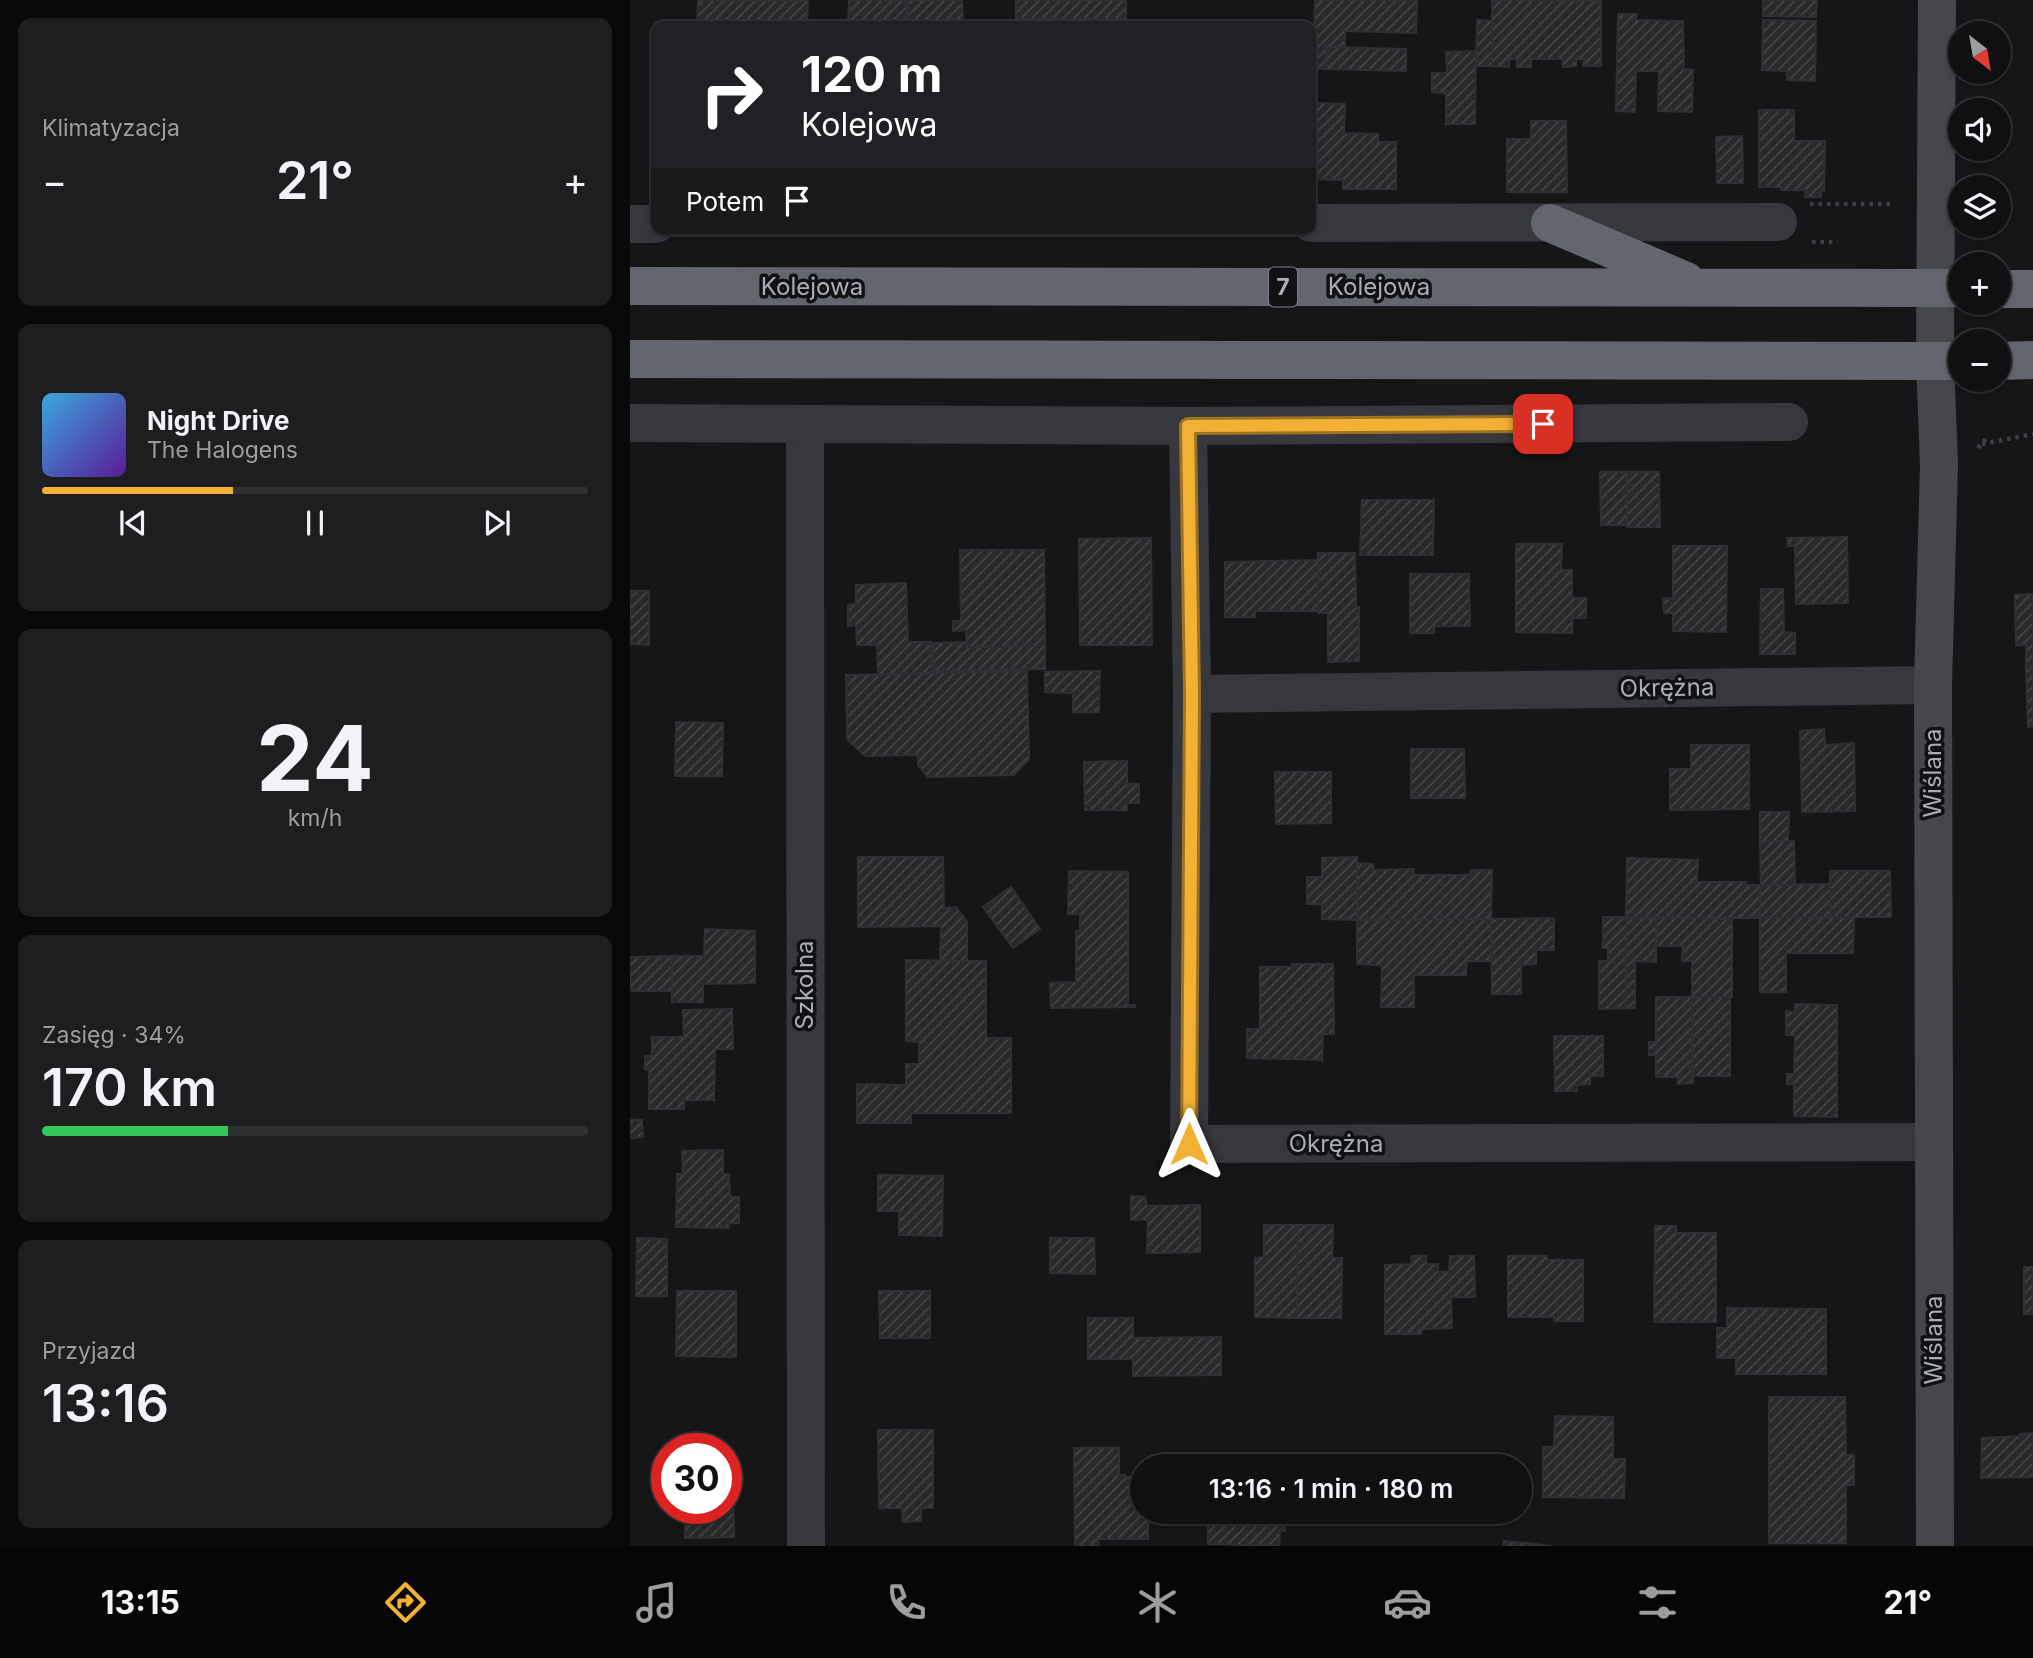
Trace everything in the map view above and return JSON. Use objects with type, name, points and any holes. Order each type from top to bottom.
[{"type":"highway","points":[[1550,223],[1701,287]]},
{"type":"highway","name":"Kolejowa","points":[[630,286],[1948,287]]},
{"type":"highway","points":[[2011,289],[2033,289]]},
{"type":"highway","points":[[630,359],[1948,361]]},
{"type":"highway","points":[[2011,360],[2033,360]]},
{"type":"street","name":"Wiślana","points":[[1937,0],[1948,287]]},
{"type":"street","points":[[1316,223],[1778,222]]},
{"type":"street","points":[[630,224],[651,224]]},
{"type":"street","name":"Wiślana","points":[[1935,1546],[1933,685],[1939,465],[1948,361]]},
{"type":"street","points":[[630,424],[1188,426],[1789,422]]},
{"type":"street","name":"Szkolna","points":[[805,424],[806,1546]]},
{"type":"street","name":"Okrężna","points":[[1188,426],[1192,694],[1189,1144],[1933,1142]]},
{"type":"street","name":"Okrężna","points":[[1192,694],[1933,685]]},
{"type":"path","points":[[1778,222],[1777,210],[1802,204],[1893,204]]},
{"type":"path","points":[[1982,444],[2033,434]]},
{"type":"building","points":[[698,0],[808,1],[807,21],[697,21]]},
{"type":"building","points":[[849,0],[907,0],[906,21],[848,21]]},
{"type":"building","points":[[909,0],[962,0],[963,21],[908,21]]},
{"type":"building","points":[[1016,0],[1126,0],[1126,19],[1016,19]]},
{"type":"building","points":[[1315,0],[1417,0],[1416,33],[1345,31],[1345,47],[1326,47],[1325,69],[1316,68]]},
{"type":"building","points":[[1492,0],[1601,1],[1601,66],[1583,66],[1584,59],[1576,59],[1576,66],[1563,67],[1562,59],[1531,59],[1531,67],[1517,67],[1517,59],[1509,59],[1509,67],[1492,66]]},
{"type":"building","points":[[1763,0],[1817,0],[1816,17],[1763,16]]},
{"type":"building","points":[[1618,14],[1637,14],[1636,20],[1683,21],[1684,69],[1693,70],[1692,112],[1658,111],[1659,71],[1636,71],[1635,112],[1616,111]]},
{"type":"building","points":[[1477,20],[1492,21],[1492,66],[1476,66]]},
{"type":"building","points":[[1763,20],[1816,21],[1815,81],[1787,80],[1787,71],[1762,70]]},
{"type":"building","points":[[1326,47],[1406,49],[1406,71],[1325,69]]},
{"type":"building","points":[[1476,51],[1475,124],[1446,124],[1446,93],[1432,92],[1432,73],[1447,73],[1446,52]]},
{"type":"building","points":[[1316,103],[1345,104],[1344,133],[1378,134],[1378,142],[1396,142],[1396,189],[1343,189],[1343,180],[1316,179]]},
{"type":"building","points":[[1759,110],[1794,110],[1794,141],[1825,141],[1824,191],[1821,190],[1821,197],[1805,197],[1806,190],[1759,187]]},
{"type":"building","points":[[1531,121],[1566,121],[1567,192],[1507,192],[1507,139],[1531,139]]},
{"type":"building","points":[[1742,136],[1743,183],[1717,183],[1716,137]]},
{"type":"building","points":[[1600,472],[1627,472],[1627,525],[1601,525]]},
{"type":"building","points":[[1627,472],[1659,472],[1660,527],[1627,527]]},
{"type":"building","points":[[1362,500],[1434,500],[1433,555],[1360,555]]},
{"type":"building","points":[[1847,537],[1848,603],[1796,604],[1795,546],[1788,546],[1787,538]]},
{"type":"building","points":[[1151,538],[1152,645],[1080,645],[1079,539]]},
{"type":"building","points":[[1516,544],[1562,544],[1561,570],[1572,570],[1572,598],[1586,598],[1586,618],[1573,618],[1572,633],[1516,632]]},
{"type":"building","points":[[1673,546],[1727,546],[1726,632],[1673,631],[1673,613],[1664,613],[1663,598],[1673,599]]},
{"type":"building","points":[[960,550],[1044,550],[1045,646],[967,647],[966,630],[953,631],[953,621],[961,621]]},
{"type":"building","points":[[1318,553],[1355,553],[1359,661],[1328,662],[1328,613],[1318,613]]},
{"type":"building","points":[[1318,560],[1318,611],[1255,611],[1255,617],[1225,617],[1225,562]]},
{"type":"building","points":[[1410,574],[1469,574],[1470,626],[1434,626],[1434,633],[1410,633]]},
{"type":"building","points":[[906,583],[908,642],[931,642],[932,673],[878,675],[877,645],[857,645],[856,625],[848,626],[848,605],[856,604],[856,585]]},
{"type":"building","points":[[1761,589],[1783,589],[1784,632],[1795,633],[1795,654],[1760,654]]},
{"type":"building","points":[[630,591],[649,591],[649,645],[630,644]]},
{"type":"building","points":[[2033,594],[2033,668],[2026,669],[2026,645],[2016,646],[2015,595]]},
{"type":"building","points":[[967,642],[967,647],[1045,646],[1045,669],[933,671],[933,643]]},
{"type":"building","points":[[2033,668],[2033,726],[2028,727],[2026,669]]},
{"type":"building","points":[[1027,671],[1029,759],[1014,775],[928,777],[918,765],[918,755],[865,756],[847,739],[846,675]]},
{"type":"building","points":[[1100,671],[1099,712],[1073,712],[1073,693],[1045,692],[1045,672]]},
{"type":"building","points":[[676,722],[723,723],[722,776],[675,776]]},
{"type":"building","points":[[1824,729],[1825,745],[1854,743],[1855,811],[1802,812],[1800,731]]},
{"type":"building","points":[[1691,745],[1749,745],[1749,809],[1670,810],[1670,769],[1691,769]]},
{"type":"building","points":[[1411,749],[1464,749],[1465,798],[1411,798]]},
{"type":"building","points":[[1127,761],[1127,784],[1139,784],[1139,803],[1127,803],[1127,810],[1085,810],[1084,762]]},
{"type":"building","points":[[1275,772],[1331,772],[1331,823],[1276,824]]},
{"type":"building","points":[[1760,812],[1789,812],[1788,841],[1760,842]]},
{"type":"building","points":[[1794,841],[1795,885],[1761,885],[1760,842]]},
{"type":"building","points":[[858,857],[943,857],[944,908],[956,907],[967,921],[967,961],[940,960],[941,926],[858,927]]},
{"type":"building","points":[[1357,857],[1357,920],[1322,919],[1322,904],[1307,904],[1307,877],[1322,877],[1322,858]]},
{"type":"building","points":[[1627,858],[1698,860],[1697,882],[1746,882],[1746,885],[1761,885],[1760,918],[1626,918]]},
{"type":"building","points":[[1357,863],[1373,864],[1373,870],[1414,869],[1413,875],[1442,875],[1442,919],[1357,920]]},
{"type":"building","points":[[1471,870],[1492,870],[1491,919],[1442,919],[1442,875],[1470,875]]},
{"type":"building","points":[[1069,871],[1128,872],[1128,1005],[1135,1007],[1051,1008],[1050,983],[1076,982],[1076,931],[1080,931],[1080,914],[1068,914]]},
{"type":"building","points":[[1830,871],[1890,871],[1891,917],[1830,917]]},
{"type":"building","points":[[1830,884],[1830,917],[1760,918],[1761,885]]},
{"type":"building","points":[[1011,887],[1040,929],[1013,948],[983,907]]},
{"type":"building","points":[[1603,917],[1626,917],[1626,1008],[1599,1009],[1599,961],[1608,961],[1608,948],[1603,948]]},
{"type":"building","points":[[1656,917],[1732,919],[1732,997],[1692,997],[1692,961],[1682,961],[1683,946],[1656,946]]},
{"type":"building","points":[[1656,917],[1656,962],[1635,961],[1635,1008],[1626,1008],[1626,918]]},
{"type":"building","points":[[1854,917],[1853,953],[1786,953],[1786,992],[1760,992],[1760,918]]},
{"type":"building","points":[[1554,918],[1554,950],[1536,950],[1536,964],[1521,965],[1521,994],[1492,994],[1491,919]]},
{"type":"building","points":[[1491,919],[1492,961],[1467,961],[1466,975],[1414,975],[1414,1007],[1381,1007],[1382,965],[1357,964],[1357,920]]},
{"type":"building","points":[[705,929],[755,931],[755,983],[703,984],[703,1002],[672,1002],[672,956],[704,956]]},
{"type":"building","points":[[672,956],[672,991],[630,991],[630,957]]},
{"type":"building","points":[[906,960],[986,961],[986,1038],[1011,1038],[1011,1113],[911,1113],[911,1123],[857,1123],[857,1084],[906,1085],[906,1064],[919,1064],[919,1042],[906,1041]]},
{"type":"building","points":[[1292,964],[1333,964],[1334,1034],[1323,1034],[1322,1060],[1247,1058],[1247,1029],[1260,1029],[1260,967],[1292,967]]},
{"type":"building","points":[[1656,997],[1692,997],[1693,1083],[1678,1084],[1678,1077],[1656,1077],[1656,1055],[1649,1055],[1649,1042],[1656,1042]]},
{"type":"building","points":[[1692,997],[1730,997],[1730,1076],[1692,1076]]},
{"type":"building","points":[[1795,1004],[1837,1005],[1837,1117],[1794,1116],[1794,1084],[1787,1084],[1787,1074],[1794,1074],[1795,1035],[1786,1035],[1786,1011],[1795,1012]]},
{"type":"building","points":[[732,1009],[733,1049],[715,1049],[714,1100],[684,1100],[684,1109],[649,1109],[649,1070],[645,1069],[645,1056],[652,1056],[652,1037],[684,1037],[683,1010]]},
{"type":"building","points":[[1554,1036],[1603,1036],[1603,1076],[1590,1076],[1590,1084],[1577,1085],[1577,1091],[1555,1091]]},
{"type":"building","points":[[630,1120],[642,1120],[643,1137],[630,1138]]},
{"type":"building","points":[[723,1150],[723,1174],[729,1174],[730,1197],[739,1197],[739,1223],[729,1223],[729,1228],[676,1227],[677,1174],[683,1174],[682,1151]]},
{"type":"building","points":[[878,1175],[943,1176],[942,1236],[899,1235],[899,1211],[878,1211]]},
{"type":"building","points":[[1131,1196],[1145,1197],[1147,1206],[1200,1205],[1200,1252],[1147,1253],[1148,1220],[1131,1220]]},
{"type":"building","points":[[1264,1225],[1298,1225],[1297,1318],[1255,1317],[1255,1258],[1264,1257]]},
{"type":"building","points":[[1298,1225],[1333,1225],[1332,1258],[1342,1258],[1341,1318],[1297,1318]]},
{"type":"building","points":[[1655,1226],[1676,1226],[1676,1233],[1716,1233],[1716,1322],[1654,1322]]},
{"type":"building","points":[[637,1238],[667,1239],[667,1296],[636,1296]]},
{"type":"building","points":[[1050,1238],[1094,1238],[1095,1274],[1050,1273]]},
{"type":"building","points":[[1412,1256],[1426,1256],[1426,1264],[1438,1264],[1438,1272],[1449,1272],[1450,1256],[1474,1256],[1475,1297],[1451,1297],[1452,1328],[1422,1329],[1421,1334],[1385,1334],[1385,1265],[1411,1264]]},
{"type":"building","points":[[1508,1256],[1583,1260],[1583,1321],[1554,1321],[1554,1317],[1508,1317]]},
{"type":"building","points":[[2024,1267],[2033,1267],[2033,1314],[2024,1314]]},
{"type":"building","points":[[677,1291],[736,1291],[736,1357],[676,1356]]},
{"type":"building","points":[[879,1291],[930,1291],[930,1338],[880,1338]]},
{"type":"building","points":[[1727,1308],[1826,1309],[1826,1374],[1736,1374],[1736,1358],[1717,1358],[1717,1328],[1727,1328]]},
{"type":"building","points":[[1088,1318],[1133,1318],[1133,1338],[1221,1337],[1221,1375],[1133,1376],[1133,1359],[1088,1359]]},
{"type":"building","points":[[1769,1397],[1845,1397],[1846,1455],[1854,1455],[1854,1485],[1846,1485],[1846,1543],[1769,1543]]},
{"type":"building","points":[[1555,1416],[1613,1417],[1613,1459],[1625,1459],[1624,1498],[1543,1497],[1543,1447],[1554,1447]]},
{"type":"building","points":[[878,1430],[933,1430],[933,1508],[921,1508],[921,1521],[903,1522],[902,1508],[879,1508]]},
{"type":"building","points":[[2033,1433],[2033,1477],[1981,1478],[1982,1438]]},
{"type":"building","points":[[1074,1448],[1119,1448],[1119,1475],[1130,1477],[1130,1524],[1148,1524],[1148,1539],[1098,1539],[1099,1546],[1075,1546]]},
{"type":"building","points":[[685,1524],[734,1524],[734,1537],[685,1538]]},
{"type":"building","points":[[1207,1524],[1285,1524],[1285,1531],[1280,1531],[1279,1546],[1208,1544]]},
{"type":"building","points":[[1504,1541],[1553,1546],[1503,1546]]},
{"type":"route","points":[[1189,1144],[1192,694],[1188,426],[1543,424]]}]
